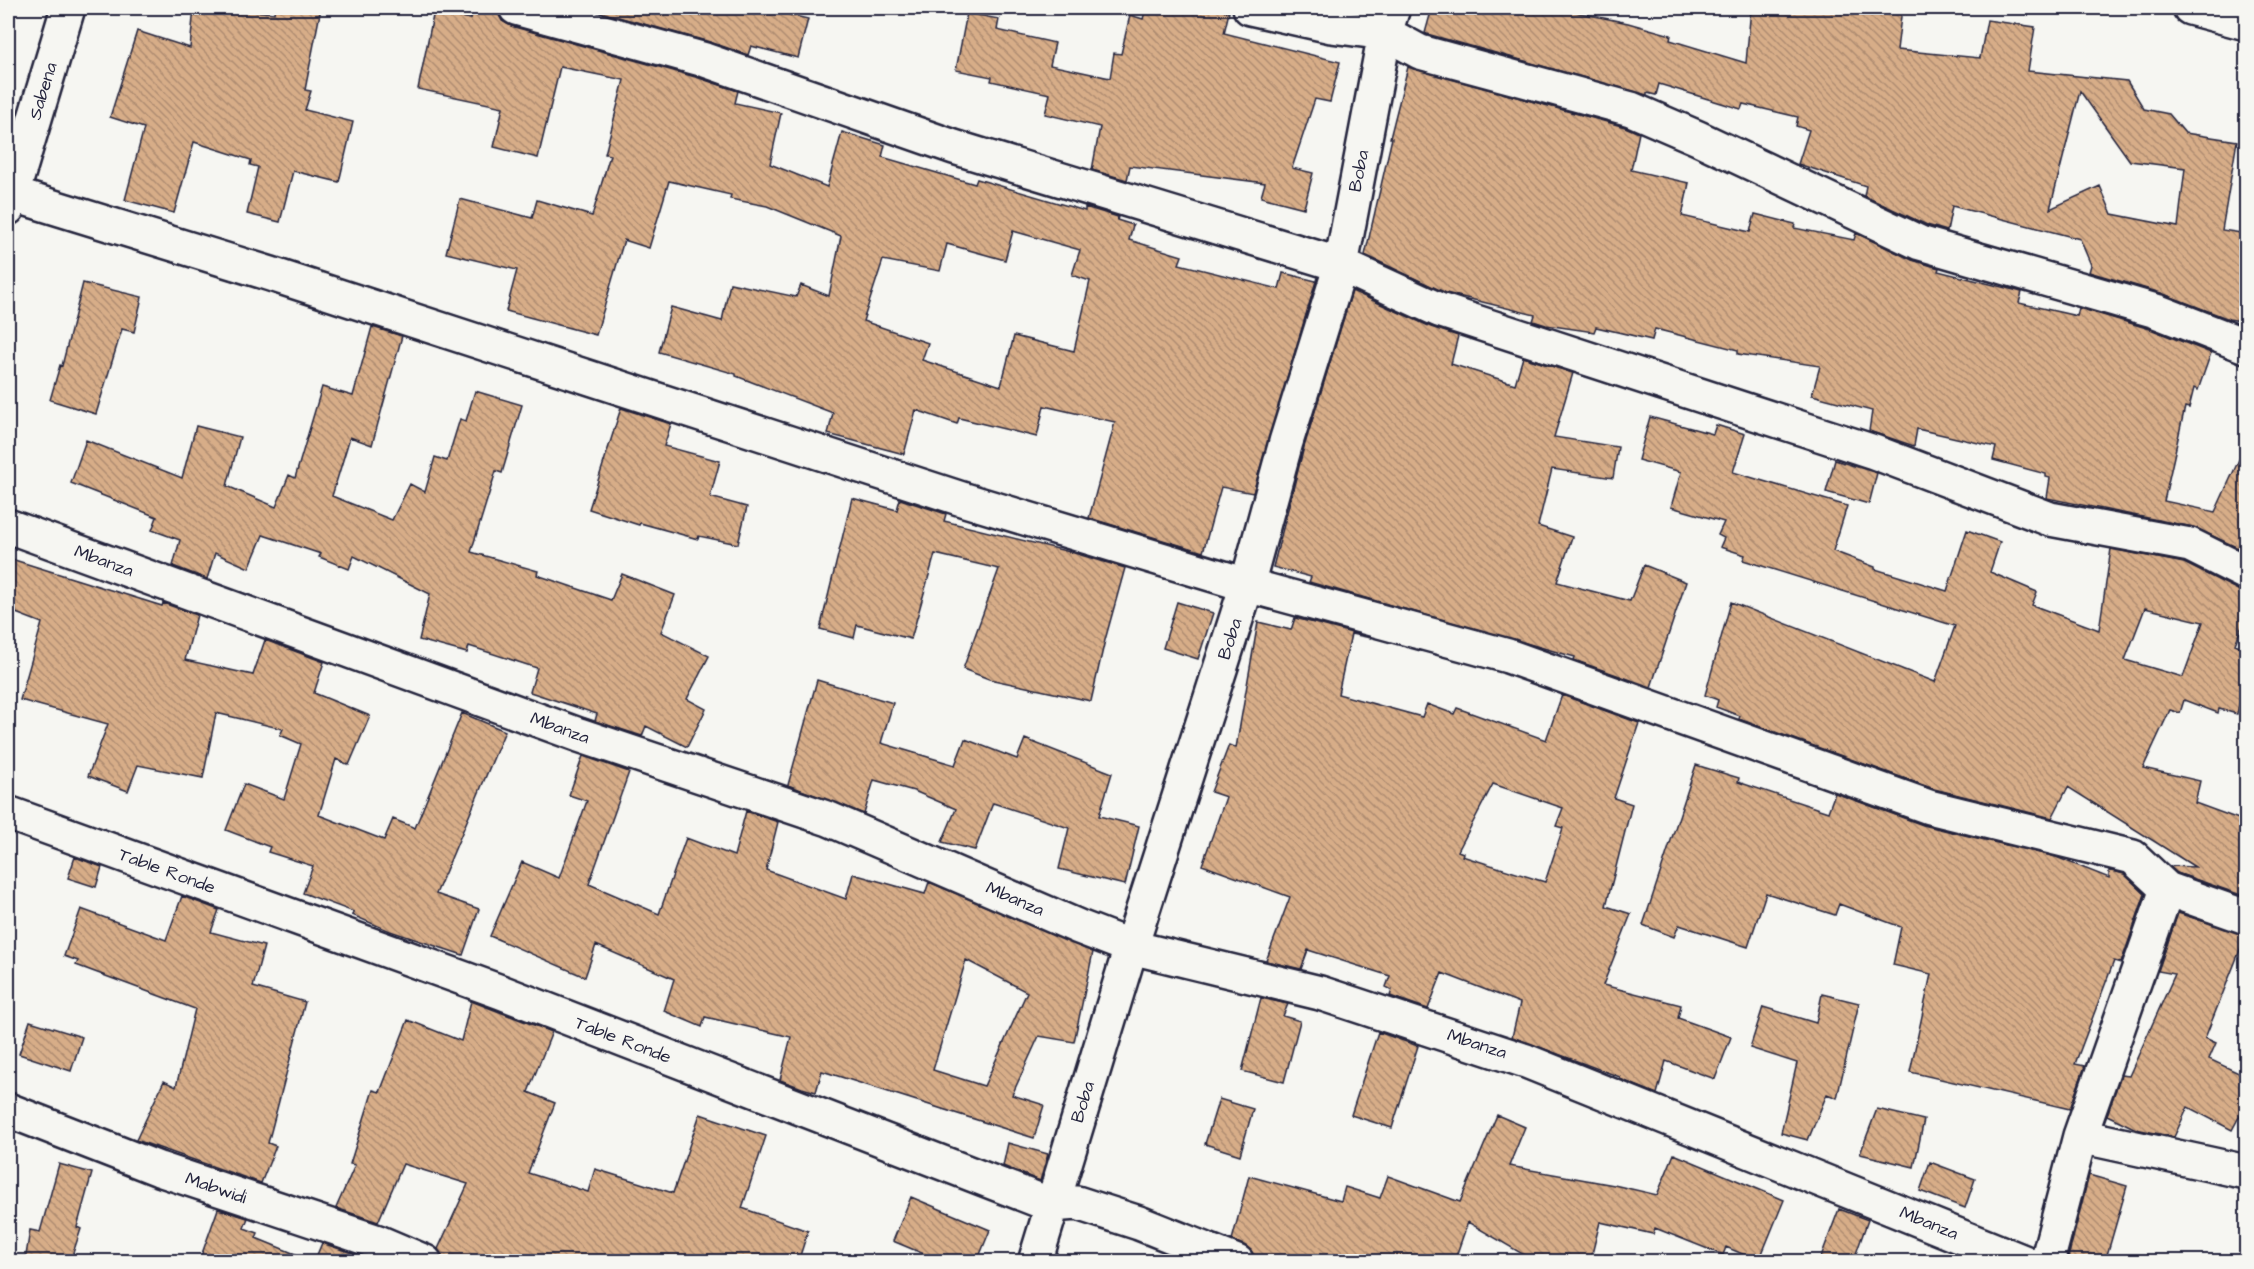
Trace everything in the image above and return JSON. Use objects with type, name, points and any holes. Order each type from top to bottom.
[{"type":"street","name":"Sabena","points":[[9,199],[68,8]]},
{"type":"street","points":[[516,8],[705,60],[954,147],[1341,265],[1439,310],[1874,452],[2050,519],[2190,545],[2247,573]]},
{"type":"street","points":[[1250,8],[1331,26],[1389,20],[1420,52],[1631,109],[1698,138],[1920,243],[2156,311],[2247,346]]},
{"type":"street","points":[[2190,8],[2247,23]]},
{"type":"street","name":"Boba","points":[[1035,1262],[1131,947],[1247,585],[1286,442],[1341,265],[1389,20]]},
{"type":"street","points":[[9,199],[282,278],[965,500],[1247,585],[1509,656],[1929,807],[2133,857],[2167,889],[2247,917]]},
{"type":"street","name":"Mbanza","points":[[8,526],[579,735],[830,819],[1079,927],[1131,947],[1320,993],[1526,1060],[2024,1262]]},
{"type":"street","name":"Table Ronde","points":[[8,813],[501,992],[1051,1205],[1077,1203],[1139,1223],[1237,1262]]},
{"type":"street","points":[[2047,1262],[2080,1136],[2167,889]]},
{"type":"street","name":"Mabwidi","points":[[8,1110],[374,1252],[425,1262]]},
{"type":"street","points":[[2080,1136],[2247,1172]]},
{"type":"building","points":[[194,8],[274,13],[275,8],[321,8],[305,90],[311,91],[305,110],[353,122],[339,182],[293,171],[280,222],[247,214],[258,167],[250,165],[251,160],[194,142],[174,213],[125,200],[144,128],[110,117],[137,31],[190,48]]},
{"type":"building","points":[[473,8],[498,8],[502,21],[511,26],[738,91],[735,103],[781,113],[770,164],[827,187],[842,132],[885,145],[882,157],[975,184],[977,179],[1085,211],[1085,207],[1118,217],[1117,220],[1133,225],[1129,240],[1182,256],[1179,264],[1279,289],[1283,273],[1316,281],[1253,493],[1221,487],[1203,552],[1089,518],[1115,422],[1044,406],[1037,437],[959,418],[957,424],[916,410],[904,454],[828,434],[833,413],[736,376],[736,374],[659,352],[671,307],[722,321],[730,283],[796,297],[801,285],[829,296],[841,236],[767,206],[730,199],[731,195],[669,181],[649,248],[624,240],[596,335],[506,311],[517,270],[446,253],[460,199],[532,218],[537,200],[592,216],[610,155],[605,154],[624,80],[560,67],[538,158],[494,147],[503,107],[418,89],[434,11],[471,19]],"holes":[[[1013,231],[1080,250],[1072,275],[1090,281],[1074,351],[1014,336],[1001,386],[922,360],[928,343],[863,321],[883,260],[940,271],[947,244],[1005,260]]]},
{"type":"building","points":[[585,8],[761,8],[808,19],[798,58],[751,46],[748,55],[710,42]]},
{"type":"building","points":[[1146,8],[1212,8],[1229,12],[1224,33],[1340,62],[1330,102],[1315,99],[1292,168],[1313,173],[1304,208],[1261,197],[1265,183],[1130,166],[1127,180],[1092,170],[1100,127],[1045,114],[1050,94],[991,81],[992,77],[956,70],[967,13],[999,19],[997,30],[1055,43],[1050,65],[1110,78],[1114,53],[1121,54],[1130,15],[1143,19]]},
{"type":"building","points":[[1432,8],[1556,8],[1628,23],[1671,35],[1670,40],[1746,63],[1751,8],[1902,8],[1897,50],[1980,58],[1987,20],[2035,27],[2028,71],[2127,81],[2144,109],[2169,114],[2185,133],[2237,141],[2222,230],[2247,234],[2247,322],[2229,319],[2161,293],[2089,272],[2091,265],[2080,239],[1952,206],[1947,231],[1927,225],[1864,196],[1866,186],[1798,164],[1809,130],[1796,126],[1798,117],[1743,104],[1741,109],[1659,84],[1656,95],[1647,93],[1647,95],[1425,33]],"holes":[[[2080,91],[2130,161],[2185,168],[2178,227],[2112,214],[2100,186],[2050,209]]]},
{"type":"building","points":[[1408,67],[1625,127],[1639,133],[1631,170],[1689,183],[1682,216],[1750,232],[1755,214],[1795,224],[1794,228],[1854,240],[1856,233],[1912,260],[1939,268],[1938,271],[2022,292],[2019,303],[2077,316],[2079,308],[2150,329],[2211,353],[2198,390],[2194,388],[2189,408],[2185,407],[2164,501],[2215,512],[2247,442],[2247,552],[2193,527],[2047,498],[2050,478],[2046,477],[2046,474],[1993,460],[1996,447],[1917,429],[1914,446],[1869,431],[1872,411],[1812,395],[1820,366],[1738,354],[1738,350],[1655,329],[1652,340],[1596,327],[1594,332],[1546,325],[1533,321],[1535,315],[1446,293],[1365,255]]},
{"type":"building","points":[[83,283],[142,297],[134,332],[122,329],[96,414],[50,400],[60,365],[62,366]]},
{"type":"building","points":[[1352,291],[1431,327],[1458,336],[1451,364],[1515,384],[1523,357],[1573,373],[1554,437],[1618,447],[1613,478],[1552,469],[1538,526],[1572,537],[1557,582],[1630,601],[1644,565],[1686,582],[1651,687],[1574,660],[1575,657],[1309,582],[1311,577],[1273,567],[1304,447]]},
{"type":"building","points":[[372,327],[402,336],[372,445],[350,437],[332,496],[392,520],[410,484],[425,492],[435,457],[447,461],[460,419],[466,421],[475,391],[522,405],[502,473],[496,471],[471,552],[538,571],[537,575],[611,600],[622,574],[675,595],[661,632],[709,656],[687,699],[706,709],[687,747],[646,726],[642,736],[595,721],[597,714],[530,692],[537,668],[469,646],[467,653],[419,640],[430,594],[354,556],[349,569],[319,557],[321,554],[263,535],[249,568],[215,553],[207,579],[173,566],[180,540],[152,530],[157,517],[71,483],[86,440],[182,478],[196,426],[240,437],[227,486],[276,507],[289,475],[295,478],[322,387],[353,396]]},
{"type":"building","points":[[621,408],[671,424],[664,446],[720,461],[710,497],[747,507],[738,544],[699,536],[698,539],[640,523],[639,525],[589,509]]},
{"type":"building","points":[[1650,417],[1713,434],[1716,425],[1745,434],[1733,472],[1847,506],[1833,551],[1875,567],[1875,569],[1947,591],[1967,530],[2000,542],[1990,572],[2037,592],[2032,605],[2099,630],[2111,549],[2184,563],[2238,590],[2247,592],[2247,614],[2235,644],[2247,649],[2247,700],[2241,697],[2237,714],[2219,709],[2218,713],[2184,700],[2180,713],[2170,710],[2143,768],[2200,781],[2195,803],[2247,822],[2247,897],[2177,873],[2169,866],[2195,867],[2068,787],[2052,818],[1934,789],[1739,719],[1740,716],[1716,707],[1718,700],[1705,695],[1731,602],[1935,682],[1955,626],[1743,560],[1745,555],[1720,547],[1724,538],[1718,535],[1724,522],[1671,507],[1681,472],[1638,460]],"holes":[[[2145,608],[2203,622],[2183,677],[2125,660]]]},
{"type":"building","points":[[1835,460],[1877,473],[1869,504],[1826,492]]},
{"type":"building","points":[[852,498],[897,510],[900,499],[946,514],[944,521],[1125,568],[1091,701],[989,679],[963,669],[999,569],[935,554],[911,639],[857,625],[854,638],[820,629]]},
{"type":"building","points":[[8,558],[197,615],[185,660],[253,675],[265,640],[324,662],[314,693],[370,716],[349,765],[336,759],[319,815],[384,840],[393,819],[415,828],[462,713],[505,731],[436,894],[479,909],[463,955],[390,931],[352,915],[354,912],[303,893],[313,866],[268,852],[270,847],[226,830],[244,784],[284,799],[301,744],[280,735],[283,729],[216,713],[203,778],[138,765],[128,791],[88,776],[108,724],[20,700],[42,623],[8,610]]},
{"type":"building","points":[[1177,602],[1213,613],[1198,659],[1163,648]]},
{"type":"building","points":[[1295,618],[1371,638],[1351,634],[1338,694],[1422,717],[1427,704],[1454,714],[1457,708],[1546,740],[1562,695],[1639,723],[1614,798],[1632,804],[1606,906],[1631,914],[1603,985],[1681,1005],[1678,1018],[1731,1037],[1715,1079],[1666,1061],[1657,1094],[1620,1079],[1620,1077],[1512,1037],[1520,1003],[1442,973],[1428,1009],[1390,996],[1392,990],[1386,987],[1390,976],[1308,950],[1301,969],[1266,961],[1290,897],[1202,865],[1226,797],[1211,792],[1229,745],[1236,748],[1258,622],[1291,630]],"holes":[[[1493,784],[1563,808],[1556,826],[1563,828],[1545,882],[1462,856],[1463,853],[1458,851]]]},
{"type":"building","points":[[817,680],[893,703],[881,743],[955,765],[965,739],[1017,759],[1025,739],[1112,773],[1099,816],[1139,826],[1125,885],[1059,869],[1069,828],[993,803],[975,850],[942,842],[956,809],[914,791],[874,780],[864,814],[788,785]]},
{"type":"building","points":[[583,756],[629,772],[589,884],[659,914],[686,838],[734,856],[746,811],[778,822],[766,870],[846,899],[853,874],[925,894],[929,882],[1093,952],[1074,1042],[1039,1036],[1012,1095],[1044,1105],[1034,1138],[822,1071],[816,1092],[780,1080],[791,1037],[705,1017],[702,1027],[664,1011],[674,979],[596,945],[585,977],[490,936],[522,862],[559,878],[587,801],[569,795]],"holes":[[[966,960],[1027,992],[984,1086],[933,1070]]]},
{"type":"building","points":[[1696,765],[1739,778],[1738,782],[1828,812],[1835,793],[1923,825],[2056,857],[2109,878],[2109,870],[2124,874],[2145,894],[2121,963],[2114,961],[2075,1064],[2085,1066],[2070,1109],[1910,1072],[1931,974],[1893,965],[1901,927],[1839,904],[1835,915],[1766,893],[1748,947],[1679,925],[1674,937],[1643,925]]},
{"type":"building","points":[[75,857],[102,867],[96,887],[68,878]]},
{"type":"building","points":[[182,896],[219,910],[211,932],[264,946],[253,987],[305,1002],[268,1143],[276,1146],[261,1183],[136,1140],[164,1081],[176,1087],[195,1009],[76,965],[78,961],[64,956],[81,909],[166,940]]},
{"type":"building","points":[[2178,913],[2246,935],[2205,1038],[2216,1043],[2209,1059],[2247,1077],[2247,1102],[2232,1130],[2188,1107],[2174,1137],[2136,1129],[2107,1115],[2121,1075],[2129,1076],[2175,974],[2158,971]]},
{"type":"building","points":[[1822,994],[1859,1003],[1837,1098],[1827,1094],[1808,1140],[1781,1133],[1797,1063],[1750,1048],[1763,1007],[1816,1023]]},
{"type":"building","points":[[1261,998],[1288,1004],[1283,1016],[1300,1021],[1284,1082],[1242,1071]]},
{"type":"building","points":[[471,1001],[552,1032],[528,1092],[555,1103],[528,1173],[588,1192],[595,1169],[673,1193],[700,1114],[766,1136],[742,1208],[808,1231],[798,1262],[526,1262],[497,1253],[493,1262],[443,1262],[438,1249],[468,1184],[403,1164],[378,1222],[336,1208],[355,1165],[350,1164],[373,1090],[380,1092],[408,1020],[461,1041]]},
{"type":"building","points":[[30,1021],[82,1037],[71,1071],[19,1054]]},
{"type":"building","points":[[1378,1032],[1418,1046],[1392,1128],[1351,1115]]},
{"type":"building","points":[[1219,1099],[1253,1109],[1240,1155],[1205,1144]]},
{"type":"building","points":[[1877,1109],[1924,1120],[1914,1167],[1860,1154]]},
{"type":"building","points":[[1497,1115],[1525,1127],[1509,1166],[1657,1195],[1674,1154],[1784,1200],[1759,1261],[1726,1247],[1723,1255],[1655,1228],[1653,1234],[1600,1222],[1590,1262],[1536,1262],[1468,1222],[1454,1262],[1255,1262],[1251,1250],[1232,1240],[1249,1176],[1341,1201],[1345,1187],[1380,1198],[1388,1176],[1460,1202]]},
{"type":"building","points":[[1008,1143],[1048,1154],[1040,1181],[1003,1166]]},
{"type":"building","points":[[1930,1162],[1975,1179],[1965,1208],[1920,1191]]},
{"type":"building","points":[[59,1164],[92,1173],[77,1227],[81,1229],[70,1262],[25,1262],[30,1230],[40,1232]]},
{"type":"building","points":[[2089,1175],[2127,1186],[2105,1262],[2067,1262]]},
{"type":"building","points":[[911,1197],[990,1230],[977,1262],[943,1262],[893,1241]]},
{"type":"building","points":[[218,1209],[248,1218],[244,1228],[258,1233],[256,1238],[310,1260],[310,1262],[199,1262]]},
{"type":"building","points":[[1839,1209],[1868,1220],[1853,1262],[1819,1262]]},
{"type":"building","points":[[322,1243],[364,1257],[362,1262],[314,1262]]}]
